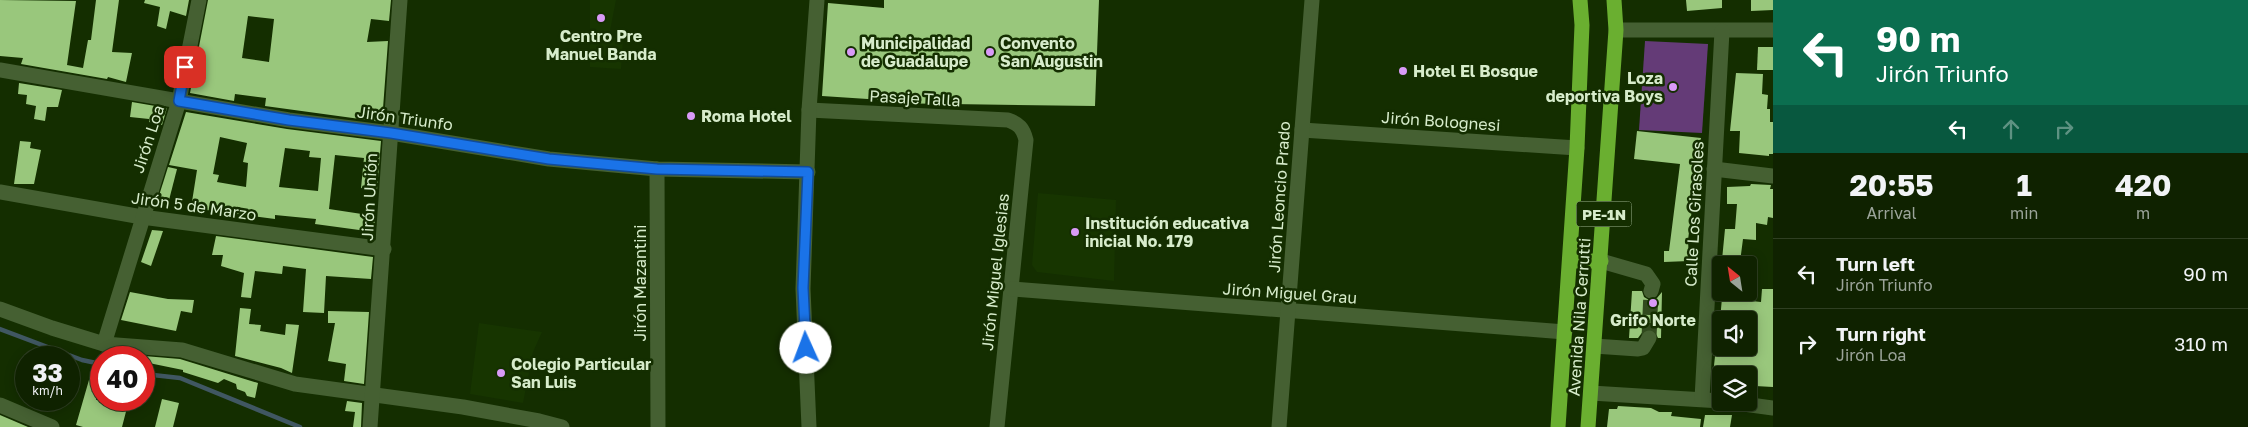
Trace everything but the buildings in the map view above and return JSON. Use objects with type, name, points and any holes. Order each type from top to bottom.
[{"type":"highway","name":"Avenida Nila Cerrutti","points":[[1558,427],[1577,148],[1582,25],[1580,0]]},
{"type":"highway","name":"Avenida Nila Cerrutti","points":[[1588,427],[1616,30],[1614,0]]},
{"type":"highway","points":[[1570,261],[1601,261]]},
{"type":"street","name":"Jirón Loa","points":[[104,344],[179,101],[199,0]]},
{"type":"street","name":"Jirón Unión","points":[[370,427],[374,396],[400,0]]},
{"type":"street","points":[[809,427],[803,288],[810,110],[817,0]]},
{"type":"street","name":"Jirón Leoncio Prado","points":[[1279,427],[1312,0]]},
{"type":"street","points":[[1616,30],[1773,30]]},
{"type":"street","name":"Calle Los Girasoles","points":[[1702,399],[1722,31]]},
{"type":"street","name":"Jirón Triunfo","points":[[0,70],[289,120],[391,133],[549,159],[657,169],[808,172]]},
{"type":"street","name":"Pasaje Talla","points":[[810,110],[1008,120],[1018,124]]},
{"type":"street","name":"Jirón Miguel Iglesias","points":[[997,427],[1026,140],[1024,130],[1018,124]]},
{"type":"street","name":"Jirón Bolognesi","points":[[1302,130],[1577,148]]},
{"type":"street","name":"Jirón Mazantini","points":[[657,169],[658,427]]},
{"type":"street","points":[[1714,169],[1773,176]]},
{"type":"street","name":"Jirón 5 de Marzo","points":[[0,192],[142,217],[384,249]]},
{"type":"street","points":[[1601,261],[1646,274],[1653,284],[1651,292]]},
{"type":"street","name":"Jirón Miguel Grau","points":[[1012,289],[1565,332]]},
{"type":"street","points":[[0,309],[104,344],[182,350],[295,384],[463,407],[562,427]]},
{"type":"street","points":[[1594,346],[1638,349],[1643,348],[1649,338]]},
{"type":"street","points":[[1591,394],[1712,401]]},
{"type":"street","points":[[0,405],[44,426]]},
{"type":"street","points":[[1757,406],[1773,408]]},
{"type":"shaded area","name":"Centro Pre Manuel Banda","points":[[590,0],[616,0],[609,36],[623,40],[621,69],[590,67]]},
{"type":"shaded area","name":"Loza deportiva Boys","points":[[1645,41],[1708,44],[1702,133],[1639,130]]},
{"type":"shaded area","name":"Institución educativa inicial No. 179","points":[[1038,193],[1116,200],[1114,281],[1037,272],[1032,265]]},
{"type":"shaded area","name":"Colegio Particular San Luis","points":[[479,323],[542,332],[533,352],[523,403],[470,394]]},
{"type":"waterway","points":[[0,329],[90,362]]},
{"type":"waterway","points":[[155,375],[180,378],[300,427]]},
{"type":"tunnel","points":[[1649,338],[1651,291]]},
{"type":"place","name":"Centro Pre Manuel Banda","points":[[601,18]]},
{"type":"place","name":"Municipalidad de Guadalupe","points":[[851,52]]},
{"type":"place","name":"Convento San Augustin","points":[[990,52]]},
{"type":"place","name":"Hotel El Bosque","points":[[1403,71]]},
{"type":"place","name":"Loza deportiva Boys","points":[[1673,87]]},
{"type":"place","name":"Roma Hotel","points":[[691,116]]},
{"type":"place","name":"Institución educativa inicial No. 179","points":[[1075,232]]},
{"type":"place","name":"Grifo Norte","points":[[1653,303]]},
{"type":"place","name":"Colegio Particular San Luis","points":[[501,373]]},
{"type":"route","points":[[185,67],[179,101],[289,120],[391,133],[549,159],[657,169],[808,172],[803,288],[806,348]]}]
